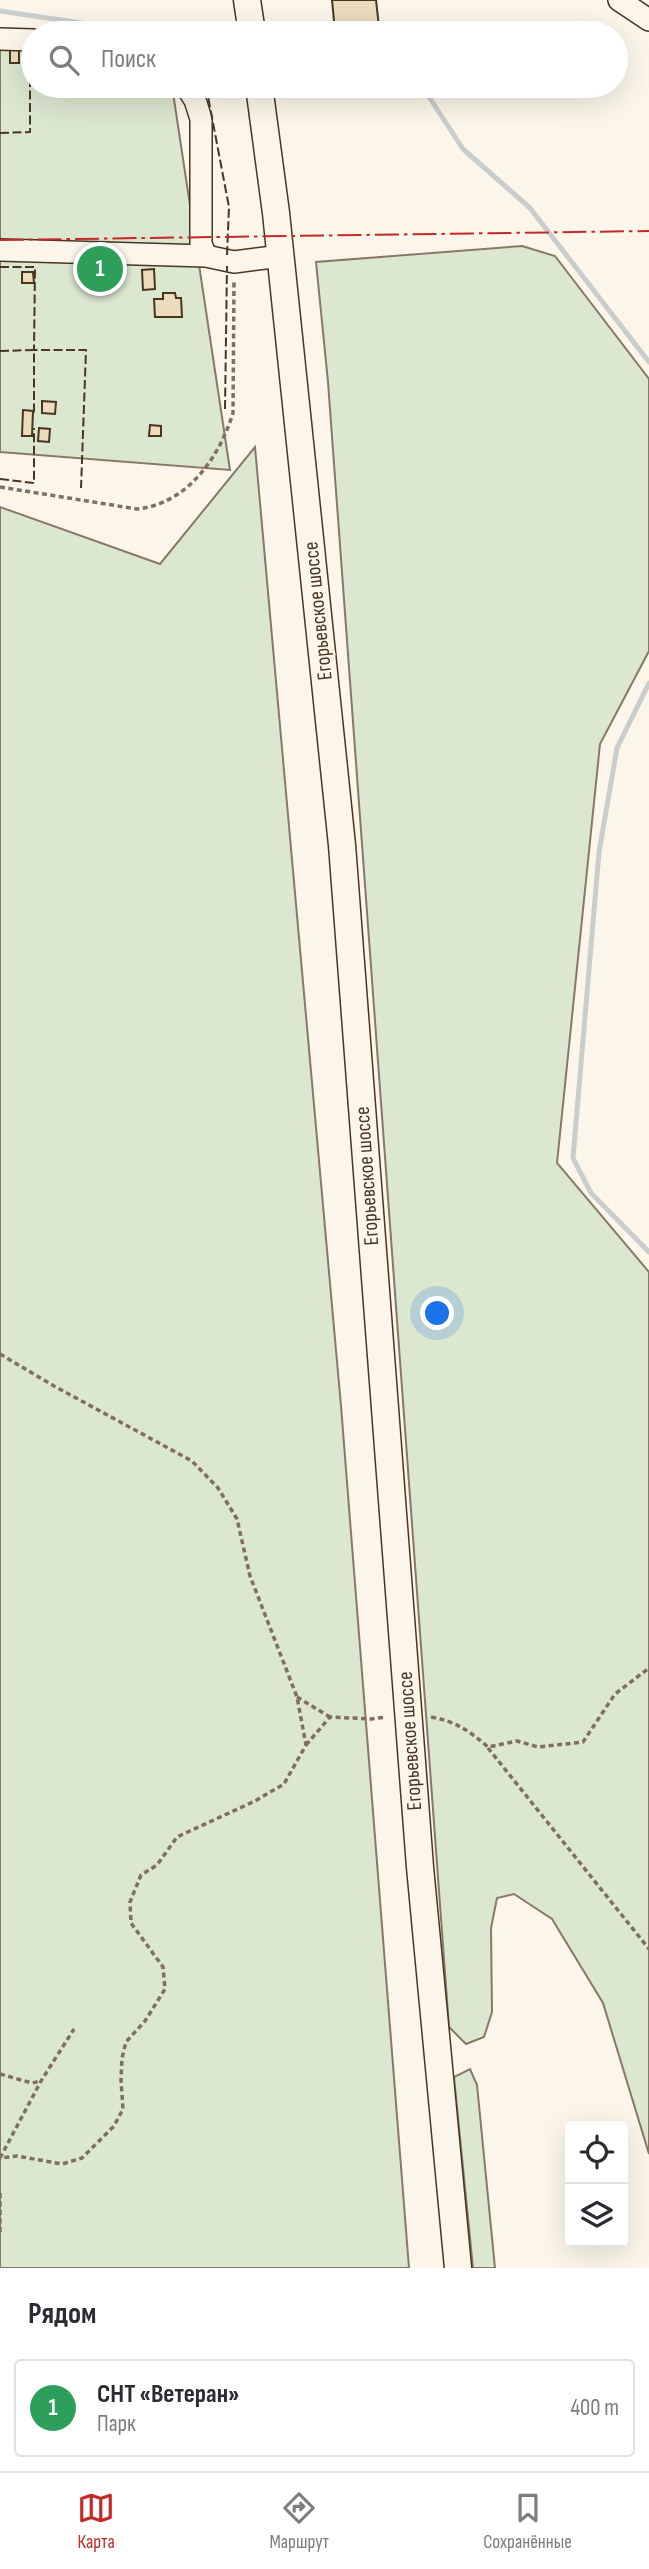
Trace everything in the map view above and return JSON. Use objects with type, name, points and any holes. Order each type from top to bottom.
[{"type":"main road","points":[[247,0],[250,21]]},
{"type":"main road","name":"Егорьевское шоссе","points":[[261,98],[281,256],[342,845],[407,1713],[458,2268]]},
{"type":"street","points":[[619,0],[649,20]]},
{"type":"street","points":[[0,39],[21,40]]},
{"type":"street","points":[[194,98],[201,119],[201,244],[206,256]]},
{"type":"street","points":[[0,250],[206,256],[234,262],[281,256]]},
{"type":"path","points":[[0,487],[137,509],[153,508],[167,501],[198,477],[219,446],[233,413],[234,262]]},
{"type":"path","points":[[0,1354],[192,1461],[218,1488],[237,1519],[250,1576],[297,1697],[306,1745]]},
{"type":"path","points":[[488,1747],[517,1741],[538,1747],[583,1742],[615,1694],[649,1668]]},
{"type":"path","points":[[297,1697],[330,1717],[371,1719],[407,1713],[445,1720],[470,1731],[488,1747],[649,1948]]},
{"type":"path","points":[[0,2158],[17,2156],[62,2164],[82,2158],[114,2126],[123,2109],[122,2058],[126,2042],[145,2021],[165,1989],[163,1967],[131,1923],[130,1902],[141,1875],[157,1865],[177,1837],[255,1801],[284,1784],[306,1745],[330,1717]]},
{"type":"path","points":[[0,2158],[41,2081],[74,2029]]},
{"type":"path","points":[[0,2074],[32,2083],[41,2081]]},
{"type":"path","points":[[0,2193],[0,2232]]},
{"type":"green space","points":[[0,43],[21,44],[21,98],[174,98],[230,470],[0,452]]},
{"type":"green space","points":[[522,246],[555,256],[649,379],[649,651],[600,744],[557,1163],[649,1272],[649,2154],[603,2003],[552,1919],[514,1894],[497,1898],[491,1928],[492,2012],[484,2037],[466,2044],[449,2027],[328,382],[316,262]]},
{"type":"green space","points":[[255,447],[341,1406],[409,2268],[0,2268],[0,507],[160,564]]},
{"type":"green space","points":[[470,2069],[477,2085],[495,2268],[473,2268],[454,2077]]},
{"type":"building","points":[[332,0],[376,0],[378,21],[334,21]]},
{"type":"building","points":[[10,47],[19,47],[19,63],[10,63]]},
{"type":"building","points":[[154,269],[155,289],[143,290],[142,270]]},
{"type":"building","points":[[22,272],[33,272],[34,283],[22,283]]},
{"type":"building","points":[[163,293],[175,293],[176,298],[181,298],[182,317],[155,317],[154,299],[163,299]]},
{"type":"building","points":[[42,401],[56,402],[55,414],[42,413]]},
{"type":"building","points":[[23,410],[33,411],[32,436],[22,436]]},
{"type":"building","points":[[150,425],[161,426],[161,436],[149,436]]},
{"type":"building","points":[[39,428],[50,429],[49,442],[38,441]]},
{"type":"waterway","points":[[0,11],[68,21]]},
{"type":"waterway","points":[[430,98],[463,149],[530,208],[649,362]]},
{"type":"waterway","points":[[649,683],[617,748],[599,852],[573,1158],[591,1193],[649,1252]]},
{"type":"fence","points":[[0,133],[30,132],[30,98]]},
{"type":"fence","points":[[208,98],[229,207],[227,255]]},
{"type":"fence","points":[[225,409],[227,266]]},
{"type":"fence","points":[[0,267],[35,267],[34,350],[86,350],[81,488]]},
{"type":"fence","points":[[0,351],[34,350],[34,414]]},
{"type":"fence","points":[[0,479],[34,483],[34,428]]},
{"type":"power","points":[[0,240],[649,231]]},
{"type":"place","name":"СНТ «Ветеран»","points":[[100,269]]}]
